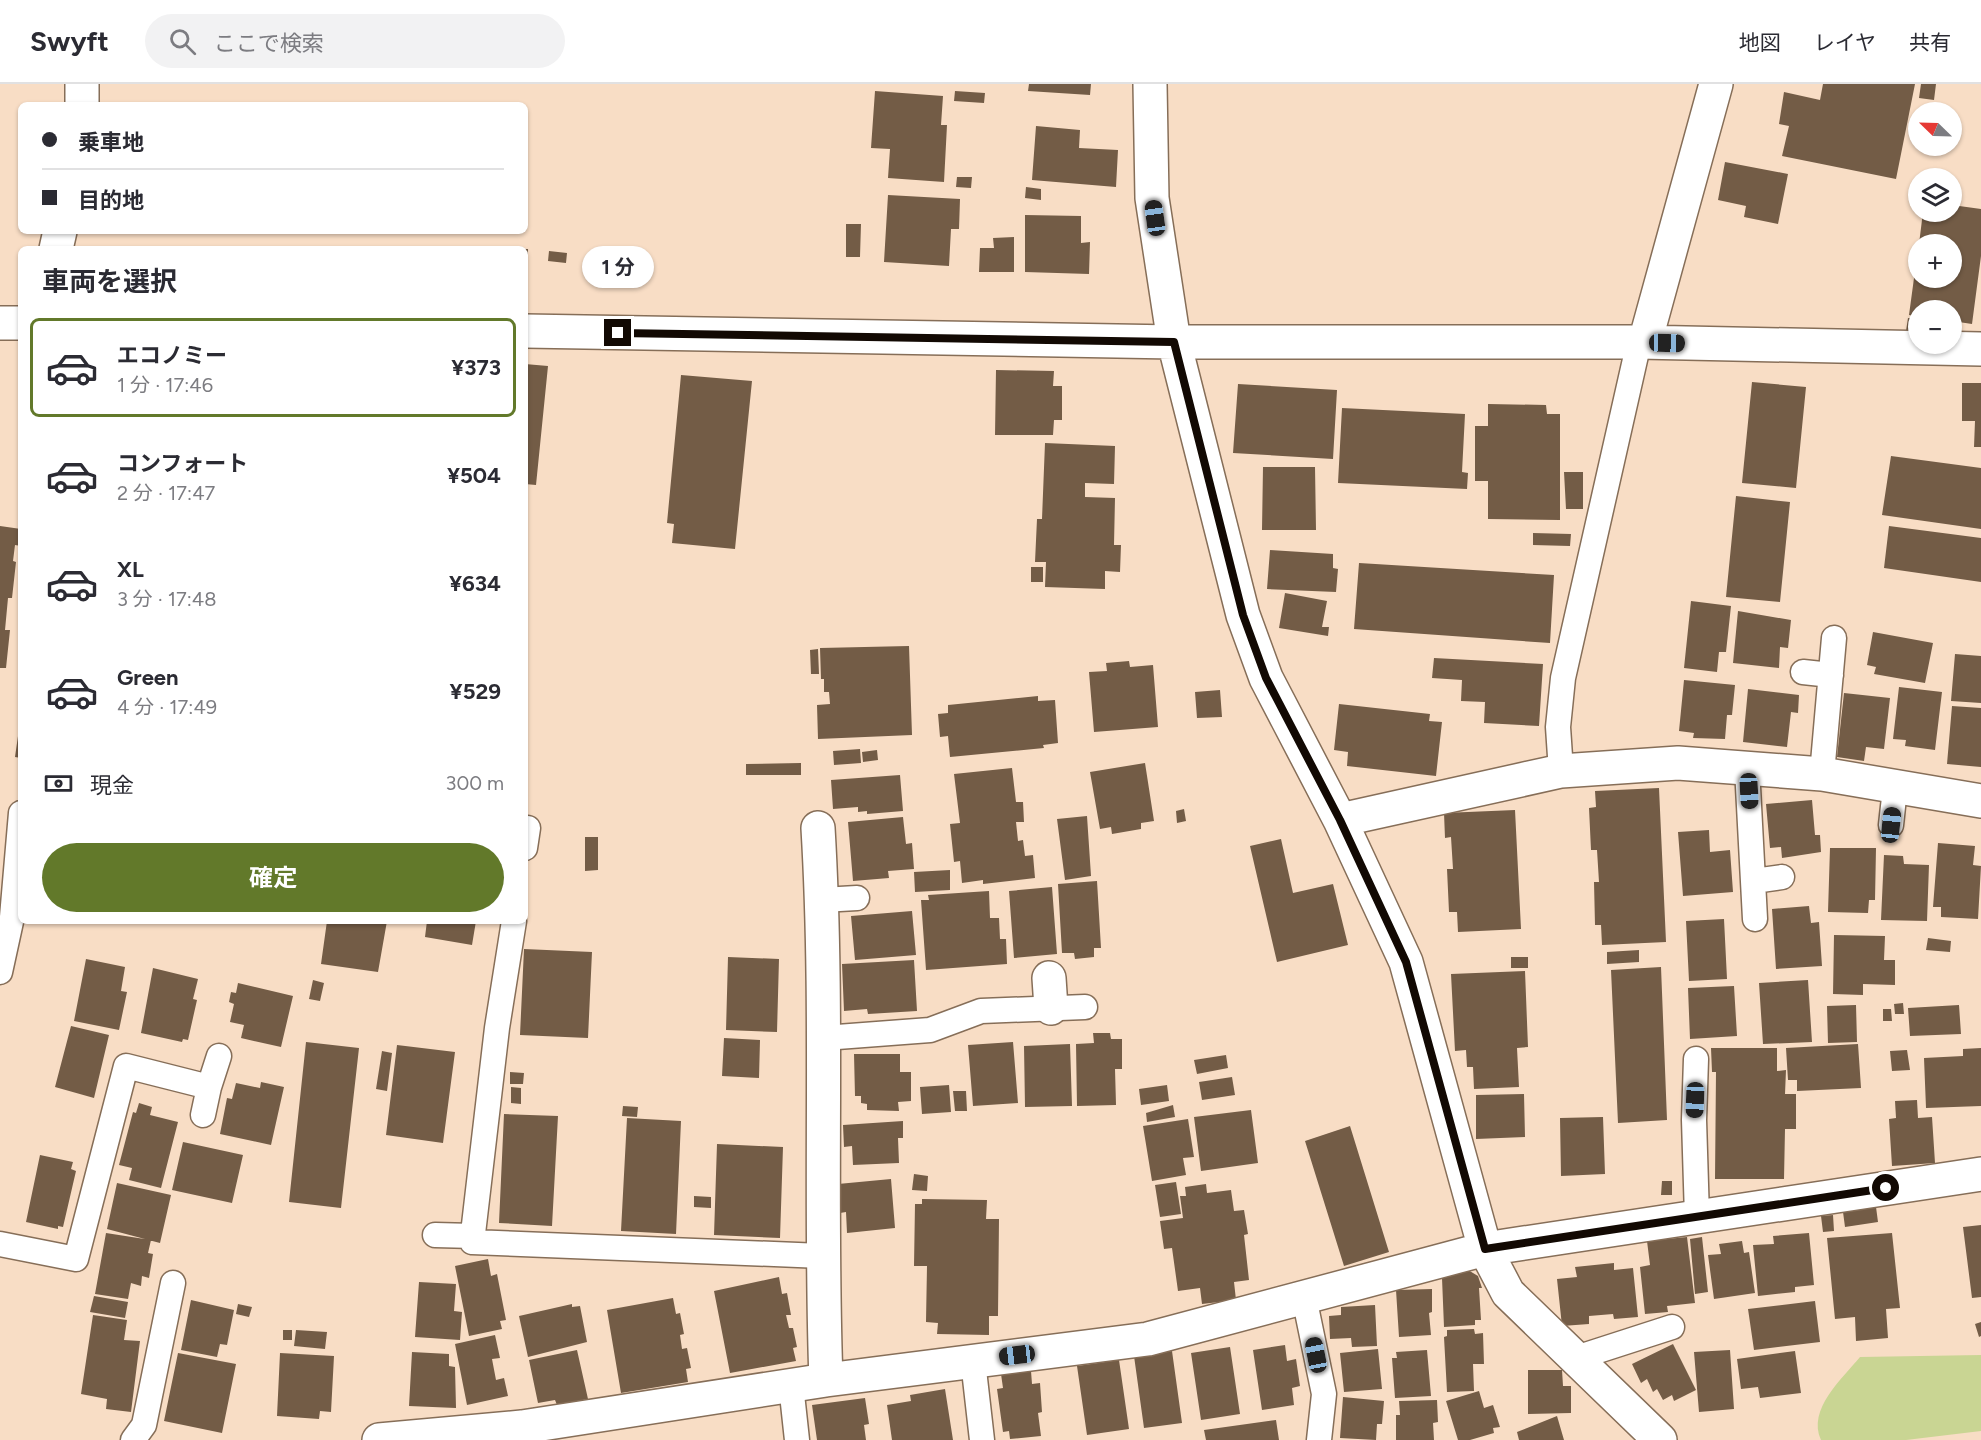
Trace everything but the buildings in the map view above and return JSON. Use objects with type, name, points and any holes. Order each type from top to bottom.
[{"type":"street","points":[[82,84],[82,102]]},
{"type":"street","points":[[1150,84],[1152,198],[1174,342],[1243,615],[1266,678],[1340,820],[1406,962],[1485,1249],[1508,1293],[1660,1440]]},
{"type":"street","points":[[1642,342],[1716,84]]},
{"type":"street","points":[[0,323],[18,323]]},
{"type":"street","points":[[528,332],[1174,342],[1642,342],[1981,349]]},
{"type":"street","points":[[1340,820],[1561,771],[1692,778],[1747,768],[1822,774],[1981,801]]},
{"type":"street","points":[[818,828],[822,900],[824,1038],[822,1256],[826,1380]]},
{"type":"street","points":[[379,1440],[522,1427],[826,1380],[1148,1339],[1485,1249],[1981,1174]]},
{"type":"lane","points":[[1561,771],[1558,727],[1563,678],[1642,342]]},
{"type":"lane","points":[[1822,774],[1834,638]]},
{"type":"lane","points":[[1803,672],[1831,675]]},
{"type":"lane","points":[[1747,768],[1755,919]]},
{"type":"lane","points":[[1891,825],[1895,788]]},
{"type":"lane","points":[[0,972],[16,917],[18,875]]},
{"type":"lane","points":[[1754,881],[1782,877]]},
{"type":"lane","points":[[822,900],[857,898]]},
{"type":"lane","points":[[513,924],[497,1028],[472,1242],[822,1256]]},
{"type":"lane","points":[[824,1038],[930,1030],[981,1011],[1050,993],[1085,1007]]},
{"type":"lane","points":[[203,1115],[219,1056]]},
{"type":"lane","points":[[1696,1059],[1694,1120],[1697,1217]]},
{"type":"lane","points":[[0,1244],[76,1259],[126,1066],[209,1087]]},
{"type":"lane","points":[[435,1235],[474,1236]]},
{"type":"lane","points":[[133,1440],[144,1425],[173,1282]]},
{"type":"lane","points":[[1304,1297],[1324,1394],[1319,1440]]},
{"type":"lane","points":[[1576,1358],[1672,1327]]},
{"type":"lane","points":[[973,1361],[982,1440]]},
{"type":"lane","points":[[791,1385],[797,1440]]},
{"type":"green space","points":[[1981,1355],[1981,1431],[1906,1440],[1821,1440],[1818,1428],[1822,1406],[1828,1395],[1860,1357]]},
{"type":"route","points":[[618,333],[1174,342],[1243,615],[1266,678],[1340,820],[1406,962],[1485,1249],[1886,1188]]}]
